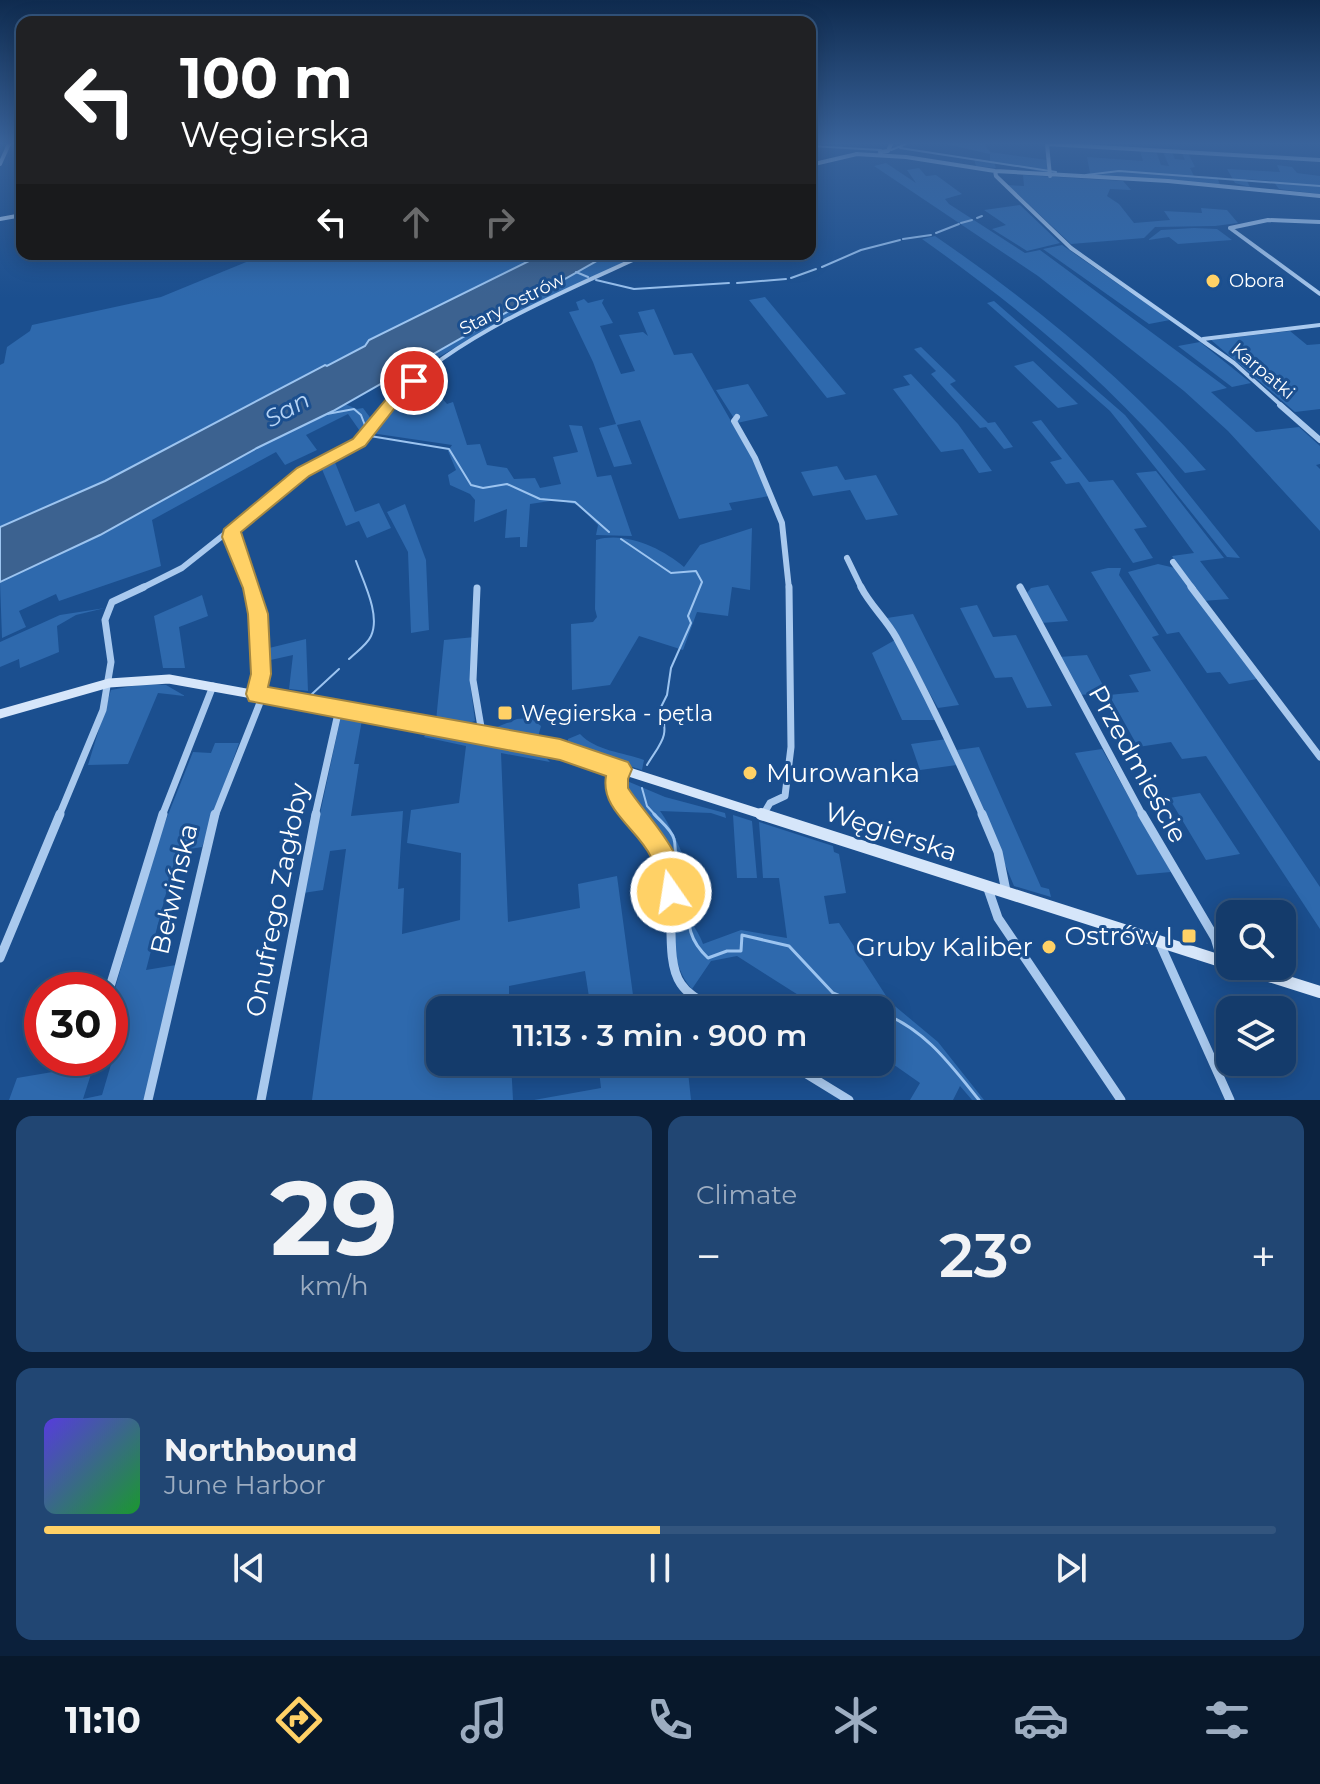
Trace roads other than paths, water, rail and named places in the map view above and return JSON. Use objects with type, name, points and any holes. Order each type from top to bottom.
[{"type":"main road","name":"Węgierska","points":[[0,714],[109,683],[157,678],[560,750],[1216,959]]},
{"type":"main road","points":[[1282,980],[1320,992]]},
{"type":"street","points":[[1015,195],[1071,248],[1203,339]]},
{"type":"street","points":[[1320,222],[1268,220],[1230,228],[1320,294]]},
{"type":"street","name":"Stary Ostrów","points":[[109,683],[111,662],[105,625],[109,605],[124,595],[170,576],[232,531],[303,472],[359,442],[393,401],[435,362],[552,297],[633,260]]},
{"type":"street","name":"Karpatki","points":[[1203,339],[1320,325]]},
{"type":"street","name":"Karpatki","points":[[1203,339],[1320,440]]},
{"type":"street","points":[[737,417],[734,421],[755,458],[782,523],[791,609],[791,747],[785,796],[770,803],[763,815]]},
{"type":"street","name":"Bełwińska","points":[[148,1100],[207,842],[260,695],[258,614],[232,531]]},
{"type":"street","points":[[847,558],[867,599],[885,618],[939,715],[998,852],[1006,891]]},
{"type":"street","points":[[1173,562],[1320,757]]},
{"type":"street","name":"Przedmieście","points":[[1020,586],[1106,751],[1216,940]]},
{"type":"street","points":[[477,588],[473,680],[481,727],[478,734]]},
{"type":"street","points":[[0,958],[83,762],[109,683]]},
{"type":"street","points":[[114,972],[152,842],[213,686]]},
{"type":"street","name":"Onufrego Zagłoby","points":[[261,1100],[301,880],[339,709]]},
{"type":"street","points":[[620,769],[616,779],[620,798],[659,846],[668,871],[674,966],[685,989],[695,996]]},
{"type":"street","points":[[987,886],[998,918],[1121,1100]]},
{"type":"street","points":[[1159,940],[1163,956],[1230,1100]]},
{"type":"street","points":[[810,1076],[849,1100]]},
{"type":"water","name":"San","points":[[531,260],[598,260],[333,411],[257,448],[100,535],[0,582],[0,527],[105,481],[365,346],[369,340]]},
{"type":"waterway","points":[[977,218],[982,216]]},
{"type":"waterway","points":[[961,223],[972,220]]},
{"type":"waterway","points":[[936,233],[959,224]]},
{"type":"waterway","points":[[903,239],[931,235]]},
{"type":"waterway","points":[[822,267],[861,250],[900,240]]},
{"type":"waterway","points":[[791,278],[816,269]]},
{"type":"waterway","points":[[576,272],[588,277]]},
{"type":"waterway","points":[[737,283],[786,279]]},
{"type":"waterway","points":[[596,280],[634,289],[729,283]]},
{"type":"waterway","points":[[392,407],[412,387]]},
{"type":"waterway","points":[[327,414],[354,409],[361,415],[366,428]]},
{"type":"waterway","points":[[371,435],[388,412]]},
{"type":"waterway","points":[[370,436],[449,449],[471,485],[483,488],[507,484],[540,499],[575,502],[609,532]]},
{"type":"waterway","points":[[355,448],[367,440]]},
{"type":"waterway","points":[[341,456],[348,452]]},
{"type":"waterway","points":[[621,539],[671,573],[696,571],[702,582],[688,616],[691,623],[671,668],[667,695],[660,709],[664,733],[647,765]]},
{"type":"waterway","points":[[349,659],[367,642],[374,628],[370,598],[356,561]]},
{"type":"waterway","points":[[312,694],[339,669]]},
{"type":"waterway","points":[[642,788],[647,806],[656,816]]},
{"type":"waterway","points":[[654,814],[675,841],[676,855],[687,887],[690,928],[693,938],[708,958],[727,951],[741,951],[742,935],[789,946],[833,993],[840,996]]},
{"type":"waterway","points":[[894,1018],[923,1038],[947,1061],[979,1100]]},
{"type":"place","name":"Obora","points":[[1213,281]]},
{"type":"place","name":"Węgierska - pętla","points":[[505,713]]},
{"type":"place","name":"Murowanka","points":[[750,773]]},
{"type":"place","name":"Ostrów I","points":[[1189,936]]},
{"type":"place","name":"Gruby Kaliber","points":[[1049,947]]}]
